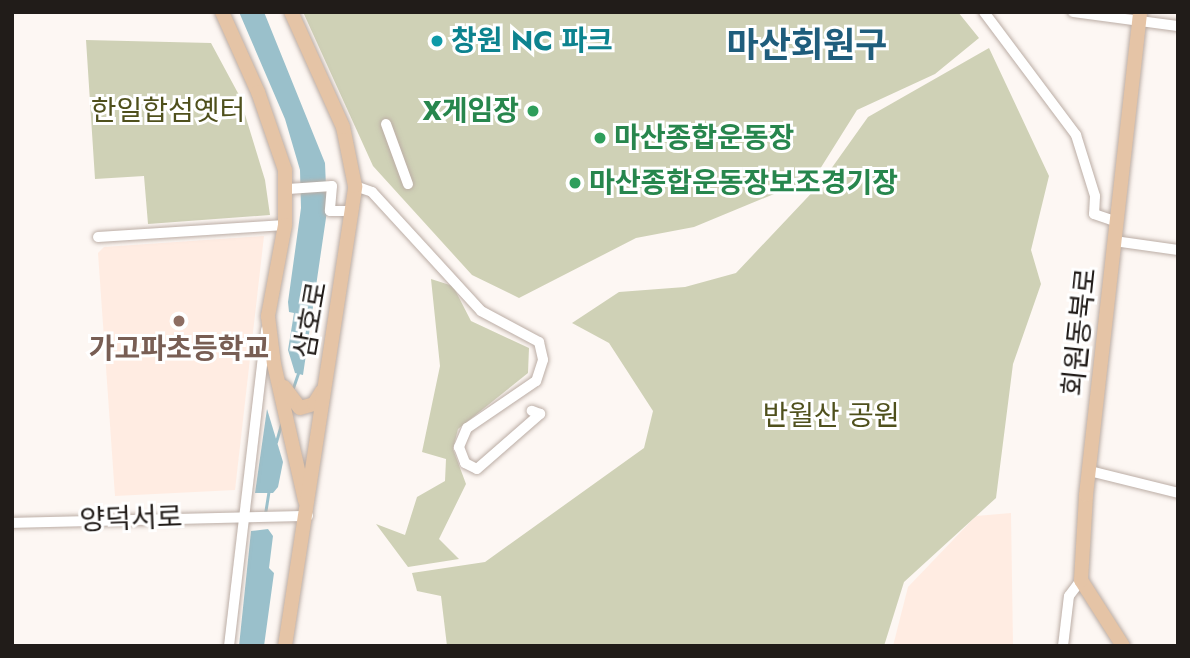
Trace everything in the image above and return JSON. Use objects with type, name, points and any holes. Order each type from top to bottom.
[{"type":"main road","name":"삼호로","points":[[222,12],[279,148],[293,189],[268,316],[274,364]]},
{"type":"main road","name":"삼호로","points":[[285,646],[308,516],[326,380],[354,211],[355,186],[342,127],[291,12]]},
{"type":"main road","name":"회원동북로","points":[[1081,580],[1114,241],[1140,17]]},
{"type":"main road","points":[[274,364],[288,396],[300,408],[320,398],[326,380]]},
{"type":"main road","points":[[274,364],[308,516]]},
{"type":"main road","points":[[1081,580],[1123,646]]},
{"type":"street","points":[[1073,12],[1140,17],[1178,26]]},
{"type":"street","points":[[986,13],[1076,135],[1095,196],[1094,214],[1116,222]]},
{"type":"street","points":[[386,124],[408,184]]},
{"type":"street","points":[[293,189],[332,186],[330,211],[354,211]]},
{"type":"street","points":[[355,186],[372,192],[481,311],[539,342],[543,360],[536,381],[467,428],[459,447],[465,463],[477,469],[540,414],[532,411]]},
{"type":"street","points":[[99,237],[285,225]]},
{"type":"street","points":[[1114,241],[1178,250]]},
{"type":"street","points":[[229,646],[268,316]]},
{"type":"street","points":[[1090,471],[1178,493]]},
{"type":"street","name":"양덕서로","points":[[12,523],[245,514],[308,516]]},
{"type":"street","points":[[1063,646],[1069,596],[1081,580]]},
{"type":"shaded area","name":"가고파초등학교","points":[[264,236],[235,490],[115,496],[98,253],[104,247]]},
{"type":"shaded area","points":[[1011,513],[1013,646],[893,646],[908,587],[976,516]]},
{"type":"green space","name":"마산종합운동장","points":[[303,12],[958,12],[979,38],[935,74],[857,110],[815,177],[694,227],[636,238],[519,298],[472,275],[373,166]]},
{"type":"green space","name":"한일합섬옛터","points":[[86,40],[211,43],[239,95],[265,180],[270,215],[148,224],[144,176],[95,179]]},
{"type":"green space","name":"반월산 공원","points":[[989,48],[1049,176],[1031,250],[1041,284],[1013,364],[996,498],[904,582],[884,646],[447,646],[441,596],[417,591],[412,573],[485,562],[644,448],[653,411],[609,343],[572,323],[619,292],[685,287],[736,273],[821,183],[868,117]]},
{"type":"green space","points":[[431,279],[453,286],[471,321],[529,348],[528,373],[458,429],[453,449],[466,484],[439,539],[459,559],[408,567],[376,524],[405,535],[417,497],[445,481],[446,459],[422,452],[440,366]]},
{"type":"water","points":[[239,12],[264,12],[325,163],[327,211],[303,375],[295,373],[288,350],[294,313],[289,312],[288,302],[301,208],[300,170],[285,119]]},
{"type":"water","points":[[267,409],[283,462],[278,487],[273,493],[255,493]]},
{"type":"water","points":[[268,529],[273,536],[269,568],[274,573],[264,646],[239,646],[251,531]]},
{"type":"waterway","points":[[293,388],[299,371]]},
{"type":"waterway","points":[[276,442],[281,425]]},
{"type":"waterway","points":[[265,514],[269,490]]},
{"type":"place","name":"창원 NC 파크","points":[[437,41]]},
{"type":"place","name":"X게임장","points":[[533,111]]},
{"type":"place","name":"마산종합운동장","points":[[600,138]]},
{"type":"place","name":"마산종합운동장보조경기장","points":[[575,183]]},
{"type":"place","name":"가고파초등학교","points":[[179,321]]},
{"type":"district","name":"마산회원구","points":[[807,45]]}]
